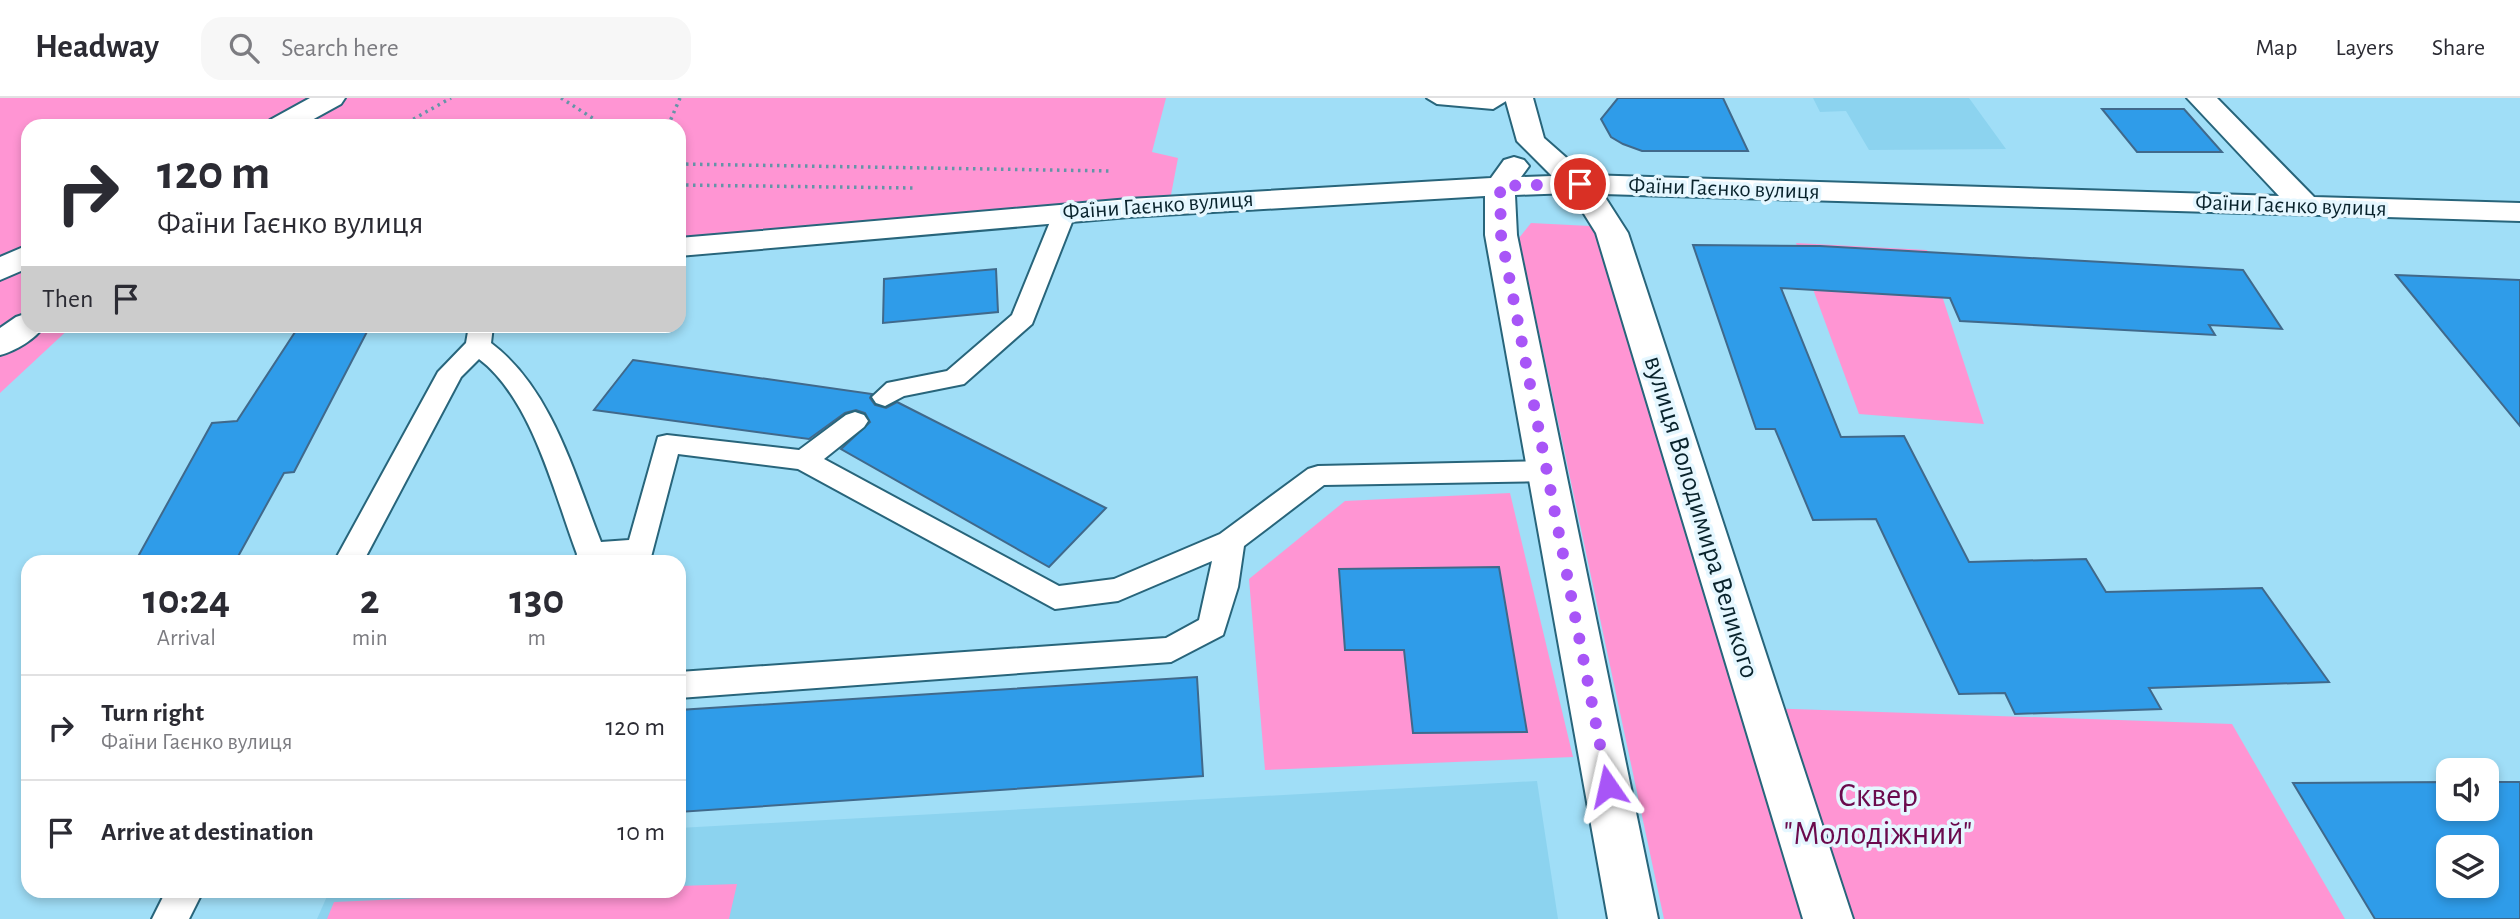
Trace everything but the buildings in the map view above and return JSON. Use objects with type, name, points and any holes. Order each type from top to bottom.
[{"type":"street","points":[[293,119],[331,98]]},
{"type":"street","points":[[1519,98],[1531,141],[1500,186],[1501,235],[1633,919]]},
{"type":"street","points":[[2201,98],[2307,207]]},
{"type":"street","name":"вулиця Володимира Великого","points":[[1531,141],[1580,184],[1612,233],[1828,919]]},
{"type":"street","name":"Фаїни Гаєнко вулиця","points":[[686,246],[1065,212],[1500,186],[1580,184],[2520,212]]},
{"type":"street","points":[[0,270],[21,259]]},
{"type":"street","points":[[0,344],[21,329]]},
{"type":"lane","points":[[1437,98],[1493,103],[1502,98]]},
{"type":"lane","points":[[885,397],[896,389],[955,377],[1023,319],[1065,212]]},
{"type":"lane","points":[[352,555],[452,372],[479,336],[506,367],[542,426],[589,555]]},
{"type":"lane","points":[[804,460],[855,421]]},
{"type":"lane","points":[[607,555],[641,549],[667,444],[804,460],[1055,598],[1118,590],[1230,541],[1318,477],[1547,471]]},
{"type":"lane","points":[[686,685],[1171,650],[1212,627],[1223,587],[1230,541]]},
{"type":"lane","points":[[170,919],[181,898]]},
{"type":"path","points":[[413,119],[450,98]]},
{"type":"path","points":[[561,98],[594,119]]},
{"type":"path","points":[[671,119],[680,98]]},
{"type":"path","points":[[686,164],[1121,171]]},
{"type":"shaded area","points":[[1813,98],[1969,98],[2006,149],[1869,150],[1846,111],[1820,112]]},
{"type":"shaded area","points":[[1537,781],[1558,919],[317,919],[326,898],[686,898],[686,828]]},
{"type":"green space","points":[[0,98],[1166,98],[1152,152],[1178,158],[1170,200],[686,241],[686,119],[21,119],[21,333],[64,333],[0,393]]},
{"type":"green space","name":"Сквер \"Молодіжний\"","points":[[1531,223],[1590,226],[1606,238],[1738,707],[2232,724],[2345,919],[1664,919],[1519,238]]},
{"type":"green space","points":[[1796,243],[1927,250],[1984,424],[1859,414]]},
{"type":"green space","points":[[1510,493],[1573,757],[1265,770],[1249,579],[1345,501]]},
{"type":"green space","points":[[737,884],[729,919],[327,919],[334,902],[424,898],[686,898],[686,886]]},
{"type":"route","points":[[1580,184],[1500,186],[1501,235],[1608,786]]}]
